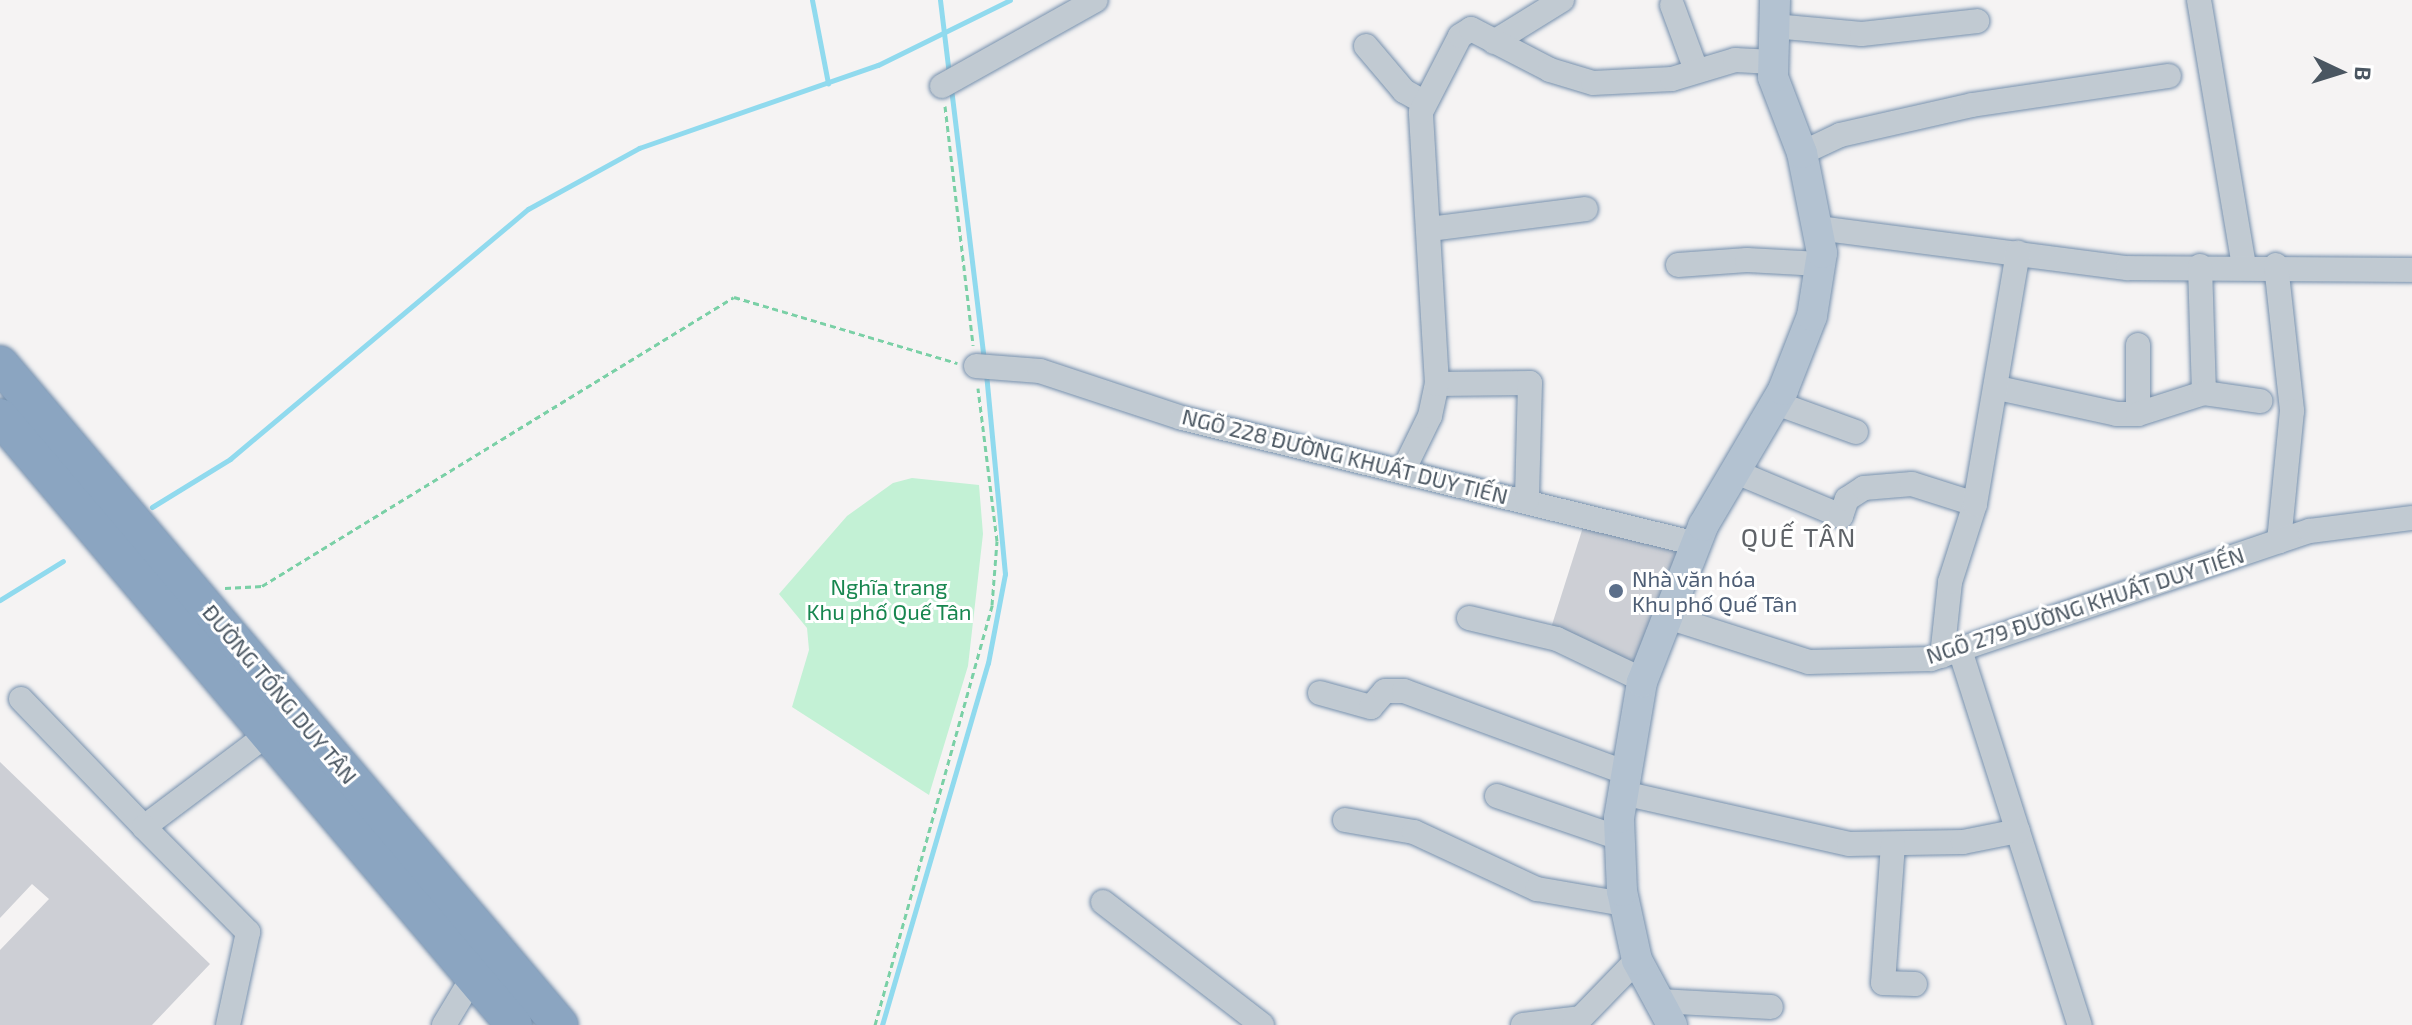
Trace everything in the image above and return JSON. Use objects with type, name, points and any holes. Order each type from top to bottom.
[{"type":"highway","name":"ĐƯỜNG TỐNG DUY TÂN","points":[[8,374],[560,1025]]},
{"type":"highway","name":"ĐƯỜNG TỐNG DUY TÂN","points":[[0,417],[514,1025]]},
{"type":"main road","points":[[1666,1013],[1637,960],[1624,904],[1619,838],[1643,680],[1697,544],[1776,403],[1812,316],[1820,264],[1818,228],[1802,153],[1773,62],[1775,13]]},
{"type":"street","points":[[950,83],[1096,0]]},
{"type":"street","points":[[1494,42],[1562,0]]},
{"type":"street","points":[[2199,0],[2244,265]]},
{"type":"street","points":[[1672,5],[1696,70]]},
{"type":"street","points":[[1775,13],[1862,34],[1977,21]]},
{"type":"street","points":[[1404,469],[1430,416],[1437,384],[1424,102],[1460,36],[1471,29],[1494,42],[1593,83],[1633,85],[1735,60],[1773,62]]},
{"type":"street","points":[[1366,46],[1404,91],[1424,102]]},
{"type":"street","points":[[1802,153],[1840,135],[1972,105],[2169,76]]},
{"type":"street","points":[[1430,229],[1586,209]]},
{"type":"street","points":[[1818,228],[2128,268],[2276,265],[2412,270]]},
{"type":"street","points":[[2018,253],[1998,388],[1975,504],[1950,582],[1951,653],[2018,831],[2080,1025]]},
{"type":"street","points":[[1678,265],[1747,260],[1820,264]]},
{"type":"street","points":[[2276,265],[2292,411],[2279,541]]},
{"type":"street","points":[[2200,266],[2204,393]]},
{"type":"street","points":[[2138,345],[2138,414]]},
{"type":"street","name":"NGÕ 228 ĐƯỜNG KHUẤT DUY TIẾN","points":[[984,366],[1040,371],[1182,418],[1404,469],[1697,544]]},
{"type":"street","points":[[1437,384],[1530,383],[1527,500]]},
{"type":"street","points":[[1998,388],[2138,414],[2204,393],[2260,401]]},
{"type":"street","points":[[1776,403],[1856,432]]},
{"type":"street","points":[[1736,472],[1841,516],[1847,499],[1864,488],[1912,484],[1975,504]]},
{"type":"street","name":"NGÕ 279 ĐƯỜNG KHUẤT DUY TIẾN","points":[[1668,617],[1809,662],[1951,653],[2279,541],[2362,521],[2412,518]]},
{"type":"street","points":[[1469,618],[1557,639],[1643,680]]},
{"type":"street","points":[[1320,693],[1371,707],[1385,691],[1404,691],[1625,783],[1769,831],[1809,832],[1849,844],[1893,844],[1963,842],[2018,831]]},
{"type":"street","points":[[21,699],[248,932],[230,995],[228,1025]]},
{"type":"street","points":[[144,827],[268,734]]},
{"type":"street","points":[[1497,796],[1619,838]]},
{"type":"street","points":[[1345,820],[1414,832],[1529,887],[1624,904]]},
{"type":"street","points":[[1893,844],[1883,983],[1915,984]]},
{"type":"street","points":[[1103,902],[1262,1025]]},
{"type":"street","points":[[1523,1025],[1577,1022],[1637,960]]},
{"type":"street","points":[[444,1025],[473,977]]},
{"type":"street","points":[[1666,1013],[1771,1007]]},
{"type":"path","points":[[875,1025],[992,605],[997,541],[984,366],[950,83]]},
{"type":"path","points":[[189,586],[262,586],[734,297],[984,366]]},
{"type":"green space","name":"Nghĩa trang Khu phố Quế Tân","points":[[912,478],[979,485],[983,534],[968,666],[929,795],[792,707],[809,650],[807,628],[779,594],[847,516],[893,483]]},
{"type":"building","name":"Nhà văn hóa Khu phố Quế Tân","points":[[1584,524],[1685,551],[1638,670],[1550,631]]},
{"type":"building","points":[[0,762],[210,964],[152,1025],[0,1025],[0,950],[49,899],[32,884],[0,918]]},
{"type":"waterway","points":[[812,0],[828,83]]},
{"type":"waterway","points":[[940,0],[949,74]]},
{"type":"waterway","points":[[152,507],[230,459],[528,209],[639,148],[878,65],[1010,0]]},
{"type":"waterway","points":[[951,88],[984,360]]},
{"type":"waterway","points":[[882,1025],[988,663],[1005,574],[986,374]]},
{"type":"waterway","points":[[0,600],[63,561]]},
{"type":"place","name":"Nhà văn hóa Khu phố Quế Tân","points":[[1616,591]]},
{"type":"district","name":"QUẾ TÂN","points":[[1799,537]]}]
